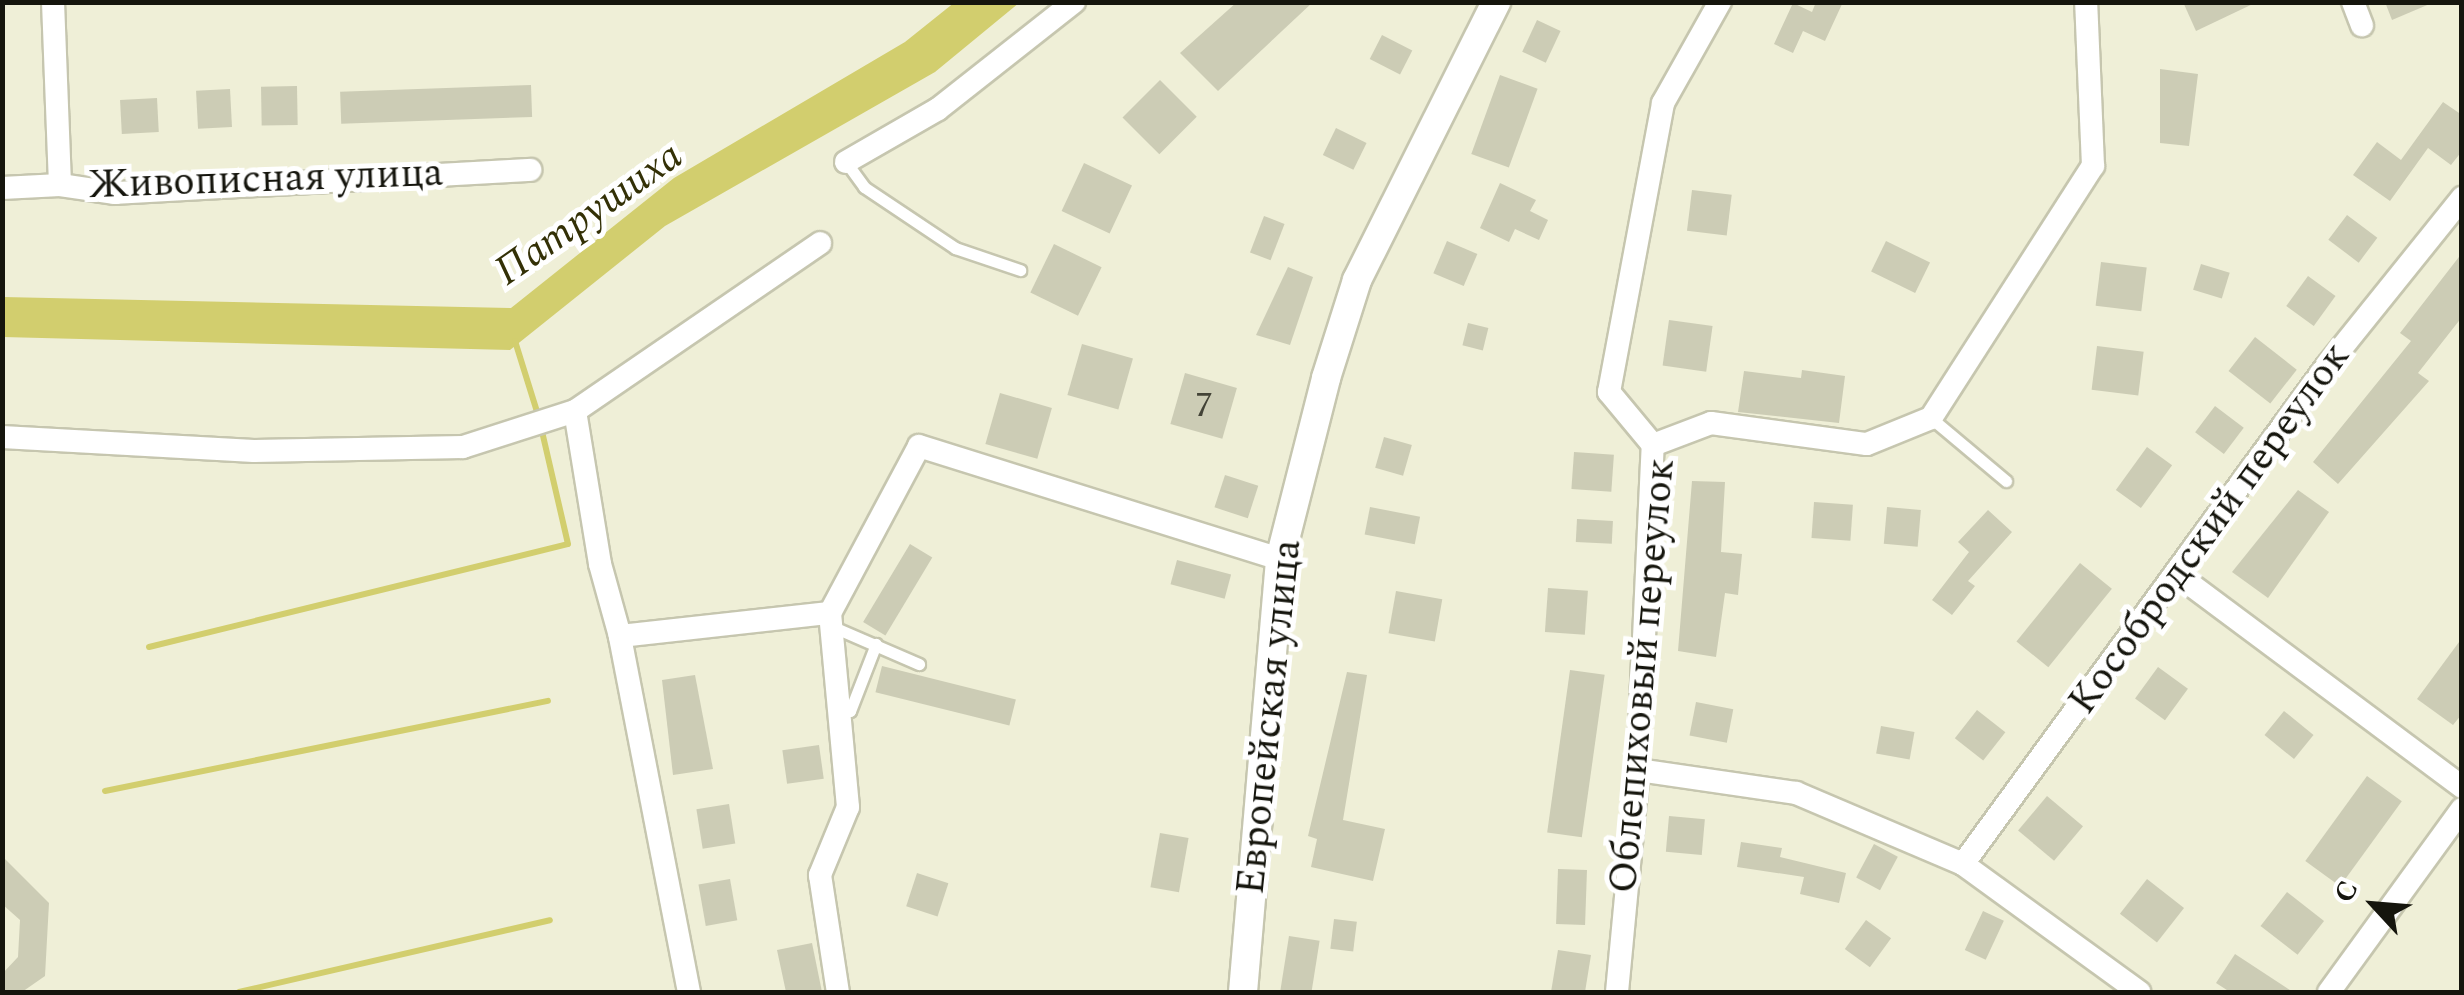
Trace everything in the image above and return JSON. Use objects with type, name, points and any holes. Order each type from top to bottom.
[{"type":"street","points":[[53,2],[60,185]]},
{"type":"street","points":[[846,162],[938,109],[1074,2]]},
{"type":"street","name":"Европейская улица","points":[[1243,992],[1280,559],[1357,280],[1496,2]]},
{"type":"street","points":[[1654,445],[1609,392],[1663,103],[1720,2]]},
{"type":"street","points":[[1931,418],[2093,166],[2086,2]]},
{"type":"street","points":[[2353,2],[2362,25]]},
{"type":"street","name":"Живописная улица","points":[[2,188],[60,185],[115,193],[530,170]]},
{"type":"street","name":"Кособродский переулок","points":[[1962,864],[2179,576],[2327,366],[2462,198]]},
{"type":"street","points":[[2,437],[254,451],[462,447],[575,411],[820,243]]},
{"type":"street","points":[[575,411],[600,564],[620,636],[689,992]]},
{"type":"street","name":"Облепиховый переулок","points":[[1617,992],[1638,770],[1654,445],[1712,423],[1867,444],[1931,418]]},
{"type":"street","points":[[838,992],[820,875],[848,807],[831,620],[920,446],[1280,559]]},
{"type":"street","points":[[2179,576],[2462,787]]},
{"type":"street","points":[[620,636],[831,620]]},
{"type":"street","points":[[1638,770],[1796,793],[1962,864],[2139,992]]},
{"type":"street","points":[[2329,992],[2462,809]]},
{"type":"lane","points":[[846,162],[864,187],[955,248],[1020,270]]},
{"type":"lane","points":[[1931,418],[2006,481]]},
{"type":"lane","points":[[831,620],[919,664]]},
{"type":"lane","points":[[839,712],[850,712],[876,644]]},
{"type":"shaded area","points":[[955,2],[1019,3],[935,72],[665,226],[510,350],[3,337],[3,297],[511,308],[674,178],[905,42]]},
{"type":"building","points":[[1237,2],[1313,2],[1218,91],[1180,53]]},
{"type":"building","points":[[1816,2],[1843,2],[1825,41],[1803,31],[1793,53],[1774,44],[1793,3],[1812,12]]},
{"type":"building","points":[[2183,2],[2257,2],[2196,31]]},
{"type":"building","points":[[2385,2],[2432,2],[2432,3],[2392,20]]},
{"type":"building","points":[[1537,20],[1561,31],[1546,63],[1522,52]]},
{"type":"building","points":[[1382,35],[1412,50],[1400,74],[1370,59]]},
{"type":"building","points":[[2160,69],[2198,74],[2189,146],[2160,143]]},
{"type":"building","points":[[1500,75],[1538,89],[1509,168],[1471,154]]},
{"type":"building","points":[[1160,80],[1197,117],[1159,154],[1123,117]]},
{"type":"building","points":[[531,85],[532,117],[341,124],[340,92]]},
{"type":"building","points":[[297,86],[298,125],[262,126],[261,87]]},
{"type":"building","points":[[230,89],[232,127],[198,129],[196,91]]},
{"type":"building","points":[[157,98],[159,132],[122,134],[120,100]]},
{"type":"building","points":[[2443,102],[2462,115],[2462,151],[2451,165],[2428,148],[2390,201],[2353,175],[2377,142],[2401,160]]},
{"type":"building","points":[[1336,128],[1367,143],[1353,170],[1323,155]]},
{"type":"building","points":[[1084,163],[1132,185],[1110,233],[1062,211]]},
{"type":"building","points":[[1500,183],[1536,200],[1530,211],[1548,220],[1539,240],[1515,229],[1509,242],[1480,228]]},
{"type":"building","points":[[1692,190],[1732,195],[1727,236],[1687,231]]},
{"type":"building","points":[[2347,215],[2377,238],[2359,263],[2328,240]]},
{"type":"building","points":[[1264,216],[1285,224],[1271,260],[1250,252]]},
{"type":"building","points":[[1447,241],[1477,254],[1464,286],[1433,273]]},
{"type":"building","points":[[1886,241],[1930,262],[1915,293],[1871,272]]},
{"type":"building","points":[[1054,244],[1102,267],[1078,316],[1030,293]]},
{"type":"building","points":[[2462,253],[2462,317],[2418,373],[2429,381],[2338,484],[2313,462],[2411,341],[2400,333]]},
{"type":"building","points":[[2101,262],[2147,268],[2141,311],[2096,306]]},
{"type":"building","points":[[2201,264],[2230,273],[2222,299],[2193,290]]},
{"type":"building","points":[[1288,267],[1313,277],[1290,345],[1256,335]]},
{"type":"building","points":[[2308,276],[2336,296],[2314,326],[2286,306]]},
{"type":"building","points":[[1669,320],[1713,326],[1706,372],[1663,366]]},
{"type":"building","points":[[1468,323],[1488,328],[1483,350],[1462,345]]},
{"type":"building","points":[[2255,337],[2297,370],[2270,404],[2229,371]]},
{"type":"building","points":[[1082,344],[1133,359],[1118,410],[1067,395]]},
{"type":"building","points":[[2097,346],[2144,352],[2138,395],[2092,390]]},
{"type":"building","points":[[1802,370],[1845,376],[1839,423],[1738,412],[1744,371],[1801,378]]},
{"type":"building","points":[[1185,373],[1237,388],[1222,439],[1170,424]]},
{"type":"building","points":[[1000,393],[1052,408],[1037,459],[985,444]]},
{"type":"building","points":[[2215,406],[2244,428],[2224,454],[2195,432]]},
{"type":"building","points":[[1384,437],[1412,445],[1403,476],[1375,468]]},
{"type":"building","points":[[2147,447],[2172,465],[2141,508],[2116,490]]},
{"type":"building","points":[[1574,452],[1614,455],[1611,492],[1571,489]]},
{"type":"building","points":[[1225,475],[1258,486],[1248,518],[1214,507]]},
{"type":"building","points":[[1692,481],[1725,482],[1721,552],[1742,554],[1738,595],[1725,593],[1716,657],[1678,651]]},
{"type":"building","points":[[2298,490],[2329,512],[2268,598],[2232,572]]},
{"type":"building","points":[[1814,502],[1853,505],[1850,541],[1811,538]]},
{"type":"building","points":[[1370,507],[1420,517],[1415,544],[1365,534]]},
{"type":"building","points":[[1887,507],[1921,510],[1918,547],[1884,544]]},
{"type":"building","points":[[1988,510],[2012,532],[1968,581],[1975,586],[1952,615],[1932,600],[1969,552],[1958,542]]},
{"type":"building","points":[[1577,519],[1613,521],[1612,544],[1576,542]]},
{"type":"building","points":[[910,544],[932,557],[885,635],[863,622]]},
{"type":"building","points":[[1177,560],[1231,574],[1225,599],[1171,584]]},
{"type":"building","points":[[2080,563],[2112,589],[2048,667],[2016,641]]},
{"type":"building","points":[[1548,588],[1588,591],[1585,635],[1545,632]]},
{"type":"building","points":[[1396,591],[1442,599],[1435,642],[1389,633]]},
{"type":"building","points":[[2462,638],[2462,714],[2453,725],[2417,699]]},
{"type":"building","points":[[882,666],[1016,699],[1009,726],[875,692]]},
{"type":"building","points":[[2158,667],[2188,689],[2165,720],[2135,699]]},
{"type":"building","points":[[1570,670],[1605,675],[1582,837],[1547,832]]},
{"type":"building","points":[[1347,672],[1367,675],[1343,820],[1385,829],[1373,881],[1311,867],[1317,839],[1308,836]]},
{"type":"building","points":[[695,675],[713,769],[673,775],[662,680]]},
{"type":"building","points":[[1696,702],[1733,709],[1727,743],[1690,735]]},
{"type":"building","points":[[1977,710],[2005,732],[1983,761],[1955,738]]},
{"type":"building","points":[[2284,711],[2314,735],[2294,759],[2264,735]]},
{"type":"building","points":[[1881,726],[1914,732],[1910,759],[1876,754]]},
{"type":"building","points":[[819,745],[824,779],[787,784],[782,750]]},
{"type":"building","points":[[2367,776],[2402,801],[2340,886],[2305,861]]},
{"type":"building","points":[[2047,796],[2083,826],[2054,861],[2018,830]]},
{"type":"building","points":[[729,804],[735,844],[703,849],[696,809]]},
{"type":"building","points":[[1669,816],[1705,819],[1702,855],[1666,852]]},
{"type":"building","points":[[1160,833],[1189,838],[1179,892],[1150,887]]},
{"type":"building","points":[[1741,842],[1782,848],[1780,857],[1846,873],[1839,903],[1800,894],[1804,877],[1737,867]]},
{"type":"building","points":[[1874,844],[1898,857],[1880,890],[1856,878]]},
{"type":"building","points":[[2,856],[49,903],[45,976],[22,992],[2,992],[2,974],[18,957],[20,920],[2,904]]},
{"type":"building","points":[[1558,869],[1587,870],[1585,925],[1556,924]]},
{"type":"building","points":[[917,873],[948,883],[938,916],[906,906]]},
{"type":"building","points":[[730,879],[737,920],[706,926],[698,885]]},
{"type":"building","points":[[2147,879],[2184,908],[2157,943],[2120,914]]},
{"type":"building","points":[[2287,892],[2324,921],[2298,955],[2261,926]]},
{"type":"building","points":[[1983,911],[2004,921],[1986,960],[1965,950]]},
{"type":"building","points":[[1334,919],[1357,922],[1353,952],[1330,949]]},
{"type":"building","points":[[1866,920],[1891,938],[1870,967],[1845,949]]},
{"type":"building","points":[[1289,936],[1320,941],[1312,992],[1280,992]]},
{"type":"building","points":[[812,943],[822,992],[786,992],[777,950]]},
{"type":"building","points":[[1558,950],[1591,955],[1585,992],[1551,992]]},
{"type":"building","points":[[2235,954],[2293,992],[2230,992],[2216,983]]},
{"type":"waterway","points":[[515,341],[538,415]]},
{"type":"waterway","points":[[149,647],[568,544],[541,427]]},
{"type":"waterway","points":[[105,791],[548,701]]},
{"type":"waterway","points":[[239,992],[550,920]]},
{"type":"water label","name":"Патрушиха","points":[[589,214]]}]
